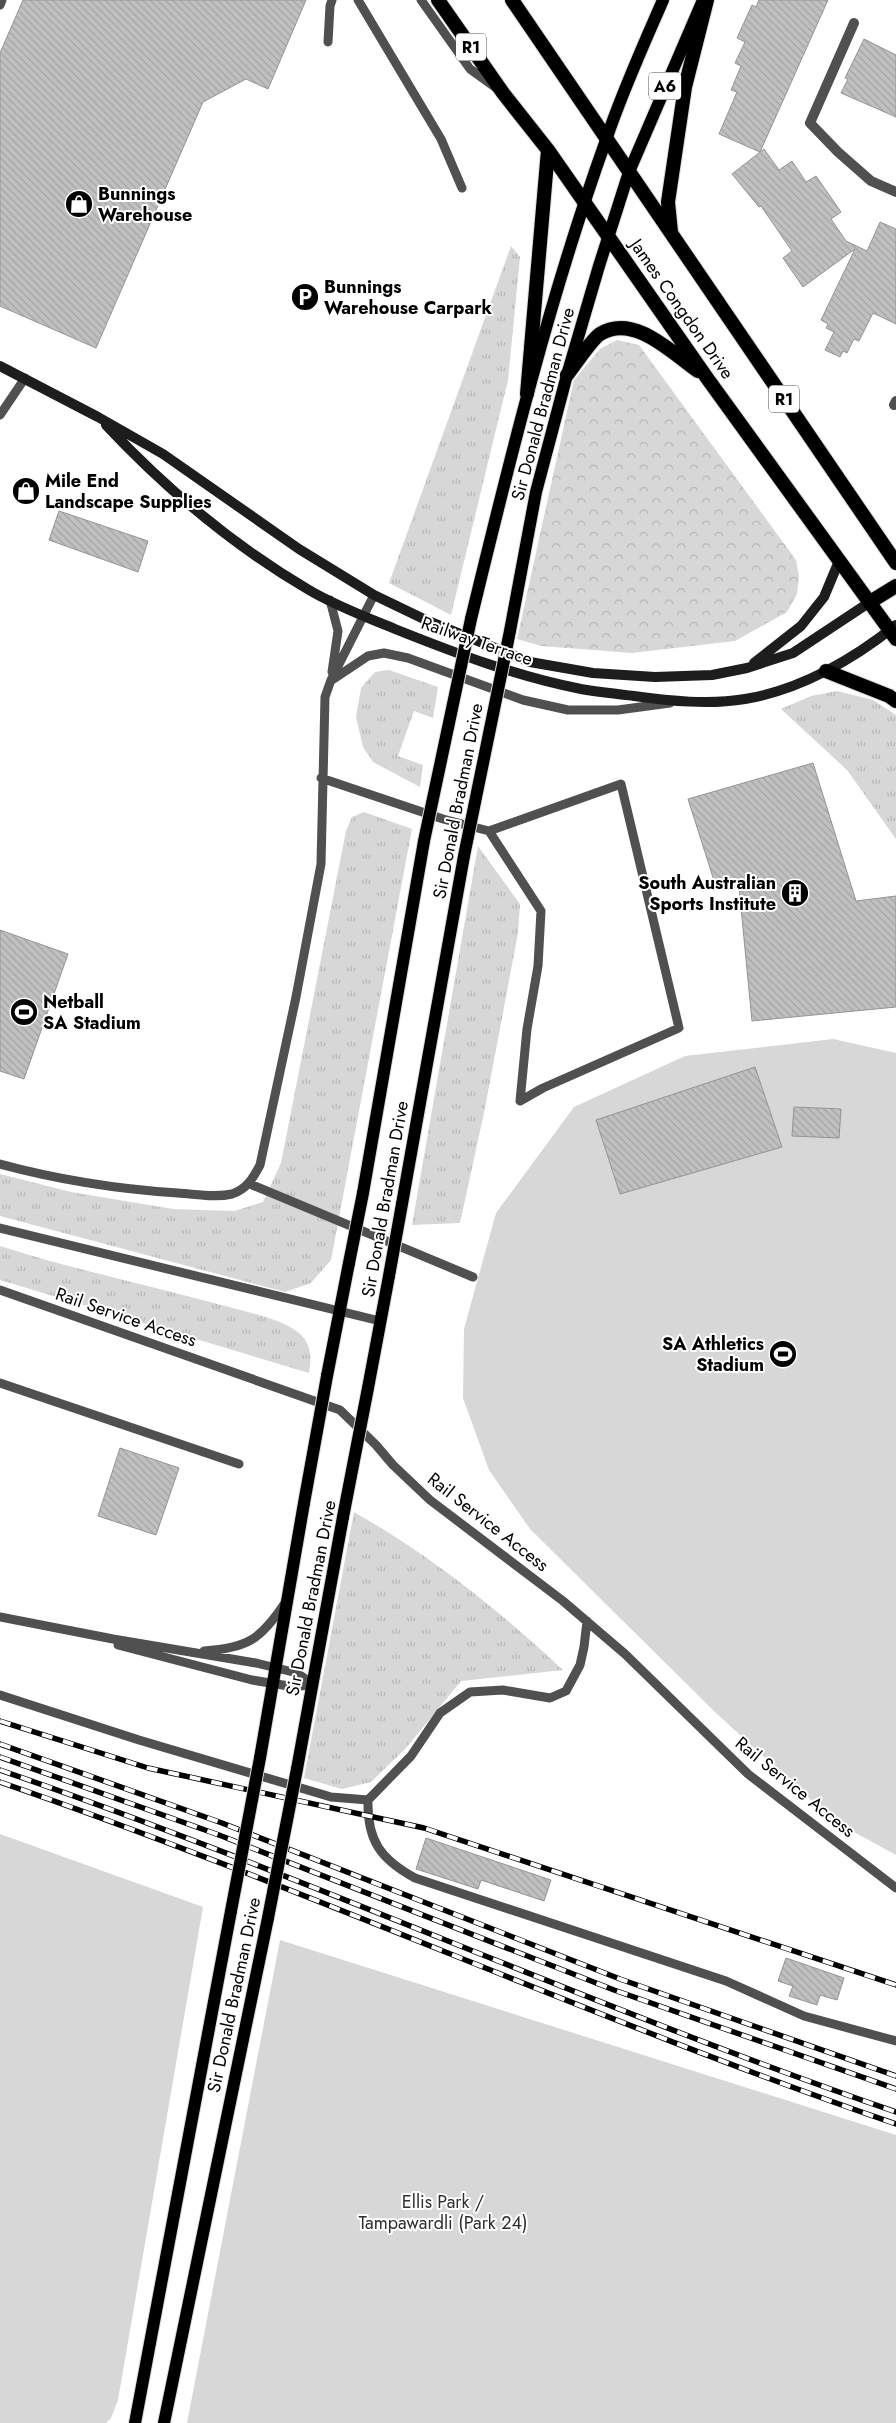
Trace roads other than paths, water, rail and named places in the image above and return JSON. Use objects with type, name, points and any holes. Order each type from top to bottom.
[{"type":"highway","name":"James Congdon Drive","points":[[438,0],[503,93],[548,150],[609,236],[634,276],[706,378],[839,561],[894,631]]},
{"type":"highway","name":"James Congdon Drive","points":[[512,0],[896,563]]},
{"type":"highway","points":[[672,236],[668,202],[684,97],[708,0]]},
{"type":"highway","points":[[526,394],[548,150]]},
{"type":"highway","points":[[567,376],[600,334],[619,327],[642,332],[706,378]]},
{"type":"highway","points":[[870,602],[896,586]]},
{"type":"highway","points":[[826,671],[889,696],[896,701]]},
{"type":"main road","name":"Sir Donald Bradman Drive","points":[[135,2423],[260,1758],[327,1376],[363,1193],[424,841],[471,619],[526,394],[584,201],[606,139],[663,0]]},
{"type":"main road","name":"Sir Donald Bradman Drive","points":[[164,2423],[297,1769],[389,1276],[464,856],[536,492],[567,376],[628,172],[702,0]]},
{"type":"main road","name":"Railway Terrace","points":[[0,366],[98,416],[163,454],[299,549],[374,595],[428,621],[530,662],[594,673],[655,677],[712,675],[747,668],[792,653],[870,602]]},
{"type":"main road","name":"Railway Terrace","points":[[98,416],[146,467],[180,497],[240,544],[310,590],[364,616],[420,639],[525,676],[582,689],[675,702],[745,699],[785,688],[826,671],[894,631]]},
{"type":"main road","points":[[747,668],[801,626],[824,597],[839,561]]},
{"type":"street","points":[[854,23],[810,122],[838,152],[871,181],[896,192]]},
{"type":"lane","points":[[0,5],[2,0]]},
{"type":"lane","points":[[328,42],[332,0]]},
{"type":"lane","points":[[358,0],[441,139],[462,188]]},
{"type":"lane","points":[[421,0],[470,70],[503,93]]},
{"type":"lane","points":[[0,415],[25,378]]},
{"type":"lane","points":[[0,1164],[85,1184],[144,1191],[216,1195],[233,1194],[250,1184],[260,1165],[296,997],[321,864],[321,778],[325,697],[331,680],[374,595]]},
{"type":"lane","points":[[330,600],[338,631],[331,680]]},
{"type":"lane","points":[[331,680],[368,656],[384,653],[408,658],[523,700],[568,710],[618,710],[675,702]]},
{"type":"lane","points":[[321,778],[443,819],[489,831],[621,784],[679,1028],[543,1088],[520,1101],[527,1029],[538,966],[541,911],[489,831]]},
{"type":"lane","points":[[250,1184],[473,1277]]},
{"type":"lane","points":[[0,1228],[380,1322]]},
{"type":"lane","name":"Rail Service Access","points":[[0,1290],[340,1410],[430,1500],[587,1621],[625,1654],[748,1774],[896,1888]]},
{"type":"lane","points":[[0,1383],[239,1464]]},
{"type":"lane","points":[[186,1651],[240,1646],[269,1628],[288,1599]]},
{"type":"lane","points":[[0,1617],[85,1634],[276,1667],[297,1673],[312,1684]]},
{"type":"lane","points":[[587,1621],[580,1665],[566,1691],[550,1698],[503,1690],[470,1692],[440,1713],[411,1756],[368,1800],[367,1815],[377,1847],[390,1862],[415,1878],[726,1982],[804,2016],[896,2041]]},
{"type":"lane","points":[[85,1634],[217,1672],[295,1687],[312,1684]]},
{"type":"lane","points":[[0,1695],[139,1740],[331,1797],[368,1800]]},
{"type":"railway","points":[[0,1721],[148,1768],[424,1828],[896,1985]]},
{"type":"railway","points":[[0,1744],[222,1823],[620,1979],[896,2076]]},
{"type":"railway","points":[[0,1757],[219,1835],[614,1990],[896,2089]]},
{"type":"railway","points":[[0,1770],[113,1810],[671,2029],[783,2072],[896,2112]]},
{"type":"railway","points":[[0,1782],[113,1822],[671,2041],[783,2084],[896,2124]]},
{"type":"place","name":"Bunnings Warehouse","points":[[79,204]]},
{"type":"place","name":"Bunnings Warehouse Carpark","points":[[305,297]]},
{"type":"place","name":"Mile End Landscape Supplies","points":[[26,491]]},
{"type":"place","name":"South Australian Sports Institute","points":[[795,893]]},
{"type":"place","name":"Netball SA Stadium","points":[[24,1012]]},
{"type":"place","name":"SA Athletics Stadium","points":[[783,1354]]},
{"type":"park label","name":"Ellis Park / Tampawardli (Park 24)","points":[[443,2212]]}]
